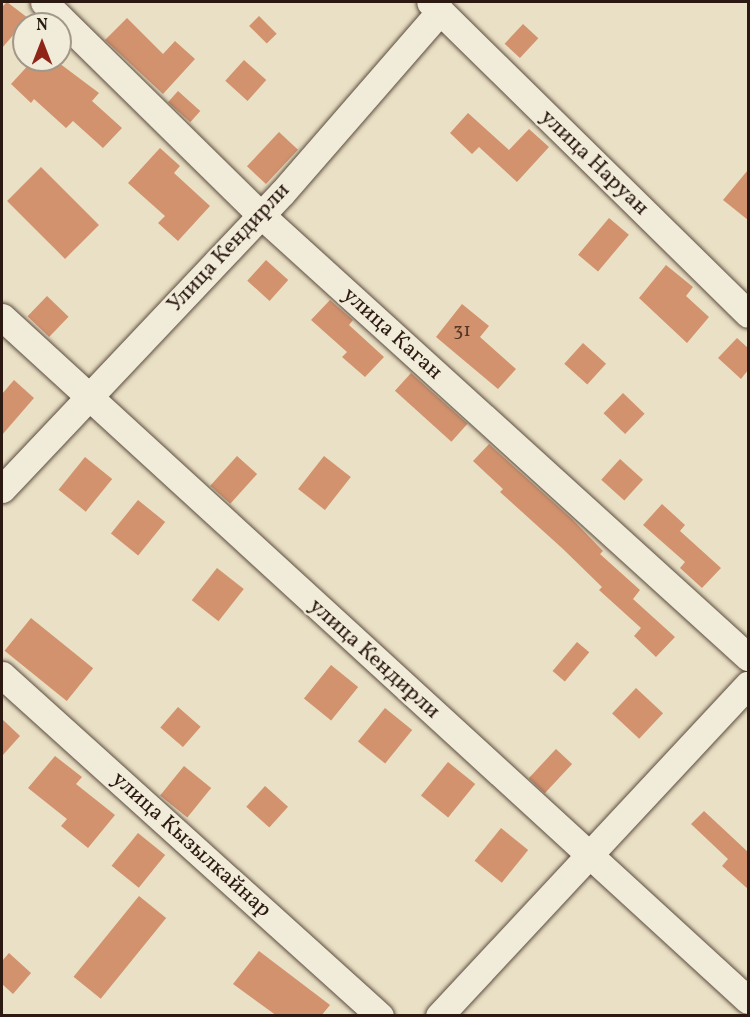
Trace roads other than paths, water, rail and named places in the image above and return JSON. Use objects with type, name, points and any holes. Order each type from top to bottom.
[{"type":"street","name":"улица Каган","points":[[44,2],[261,215],[748,657]]},
{"type":"street","name":"Улица Кендирли","points":[[2,489],[261,215],[435,6]]},
{"type":"street","name":"улица Наруан","points":[[435,6],[748,314]]},
{"type":"street","name":"улица Кендирли","points":[[2,317],[87,399],[748,1000]]},
{"type":"street","name":"улица Кызылкайнар","points":[[2,675],[380,1016]]},
{"type":"street","points":[[440,1016],[588,853],[748,685]]}]
